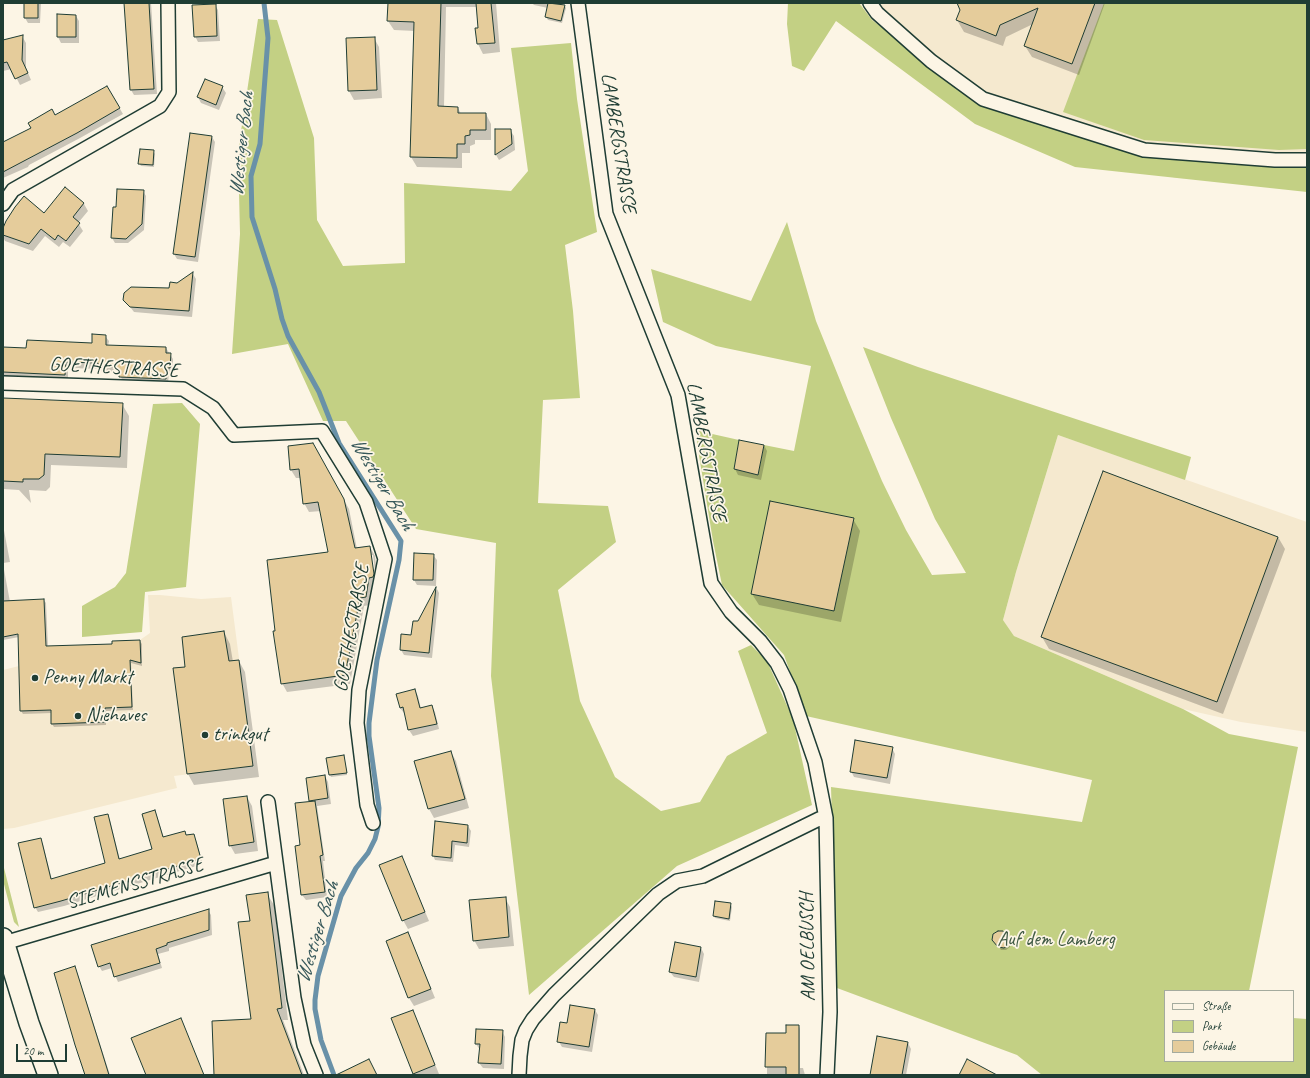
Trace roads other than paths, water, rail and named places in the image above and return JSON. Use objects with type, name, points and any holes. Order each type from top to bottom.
[{"type":"main road","points":[[4,940],[29,1023],[48,1075]]},
{"type":"street","points":[[3,204],[13,190],[160,106],[169,92],[168,3]]},
{"type":"street","name":"LAMBERGSTRASSE","points":[[578,3],[606,214],[678,395],[711,583],[731,612],[760,641],[777,663],[790,689],[815,762],[826,818]]},
{"type":"street","points":[[870,3],[877,13],[931,61],[983,99],[1144,150],[1275,160],[1307,160]]},
{"type":"street","name":"GOETHESTRASSE","points":[[3,384],[183,389],[213,408],[234,435],[322,431],[366,502],[385,559],[359,690],[357,723],[367,805],[373,823]]},
{"type":"street","points":[[268,802],[294,998],[304,1045],[316,1075]]},
{"type":"street","points":[[519,1075],[522,1040],[533,1019],[559,989],[658,894],[677,881],[703,876],[819,819],[826,818]]},
{"type":"street","name":"AM OELBUSCH","points":[[826,818],[830,1012],[827,1075]]},
{"type":"street","name":"SIEMENSSTRASSE","points":[[4,940],[276,862]]},
{"type":"waterway","name":"Westiger Bach","points":[[264,3],[268,38],[260,144],[251,176],[252,217],[288,336],[319,392],[339,443],[401,541],[399,560],[377,660],[369,723],[369,736],[379,808],[378,827],[375,839],[368,853],[356,868],[341,896],[318,976],[315,1009],[321,1040],[334,1075]]},
{"type":"place","name":"Penny Markt","points":[[35,678]]},
{"type":"place","name":"Niehaves","points":[[78,716]]},
{"type":"place","name":"trinkgut","points":[[205,735]]},
{"type":"park label","name":"Auf dem Lamberg","points":[[1056,940]]}]
